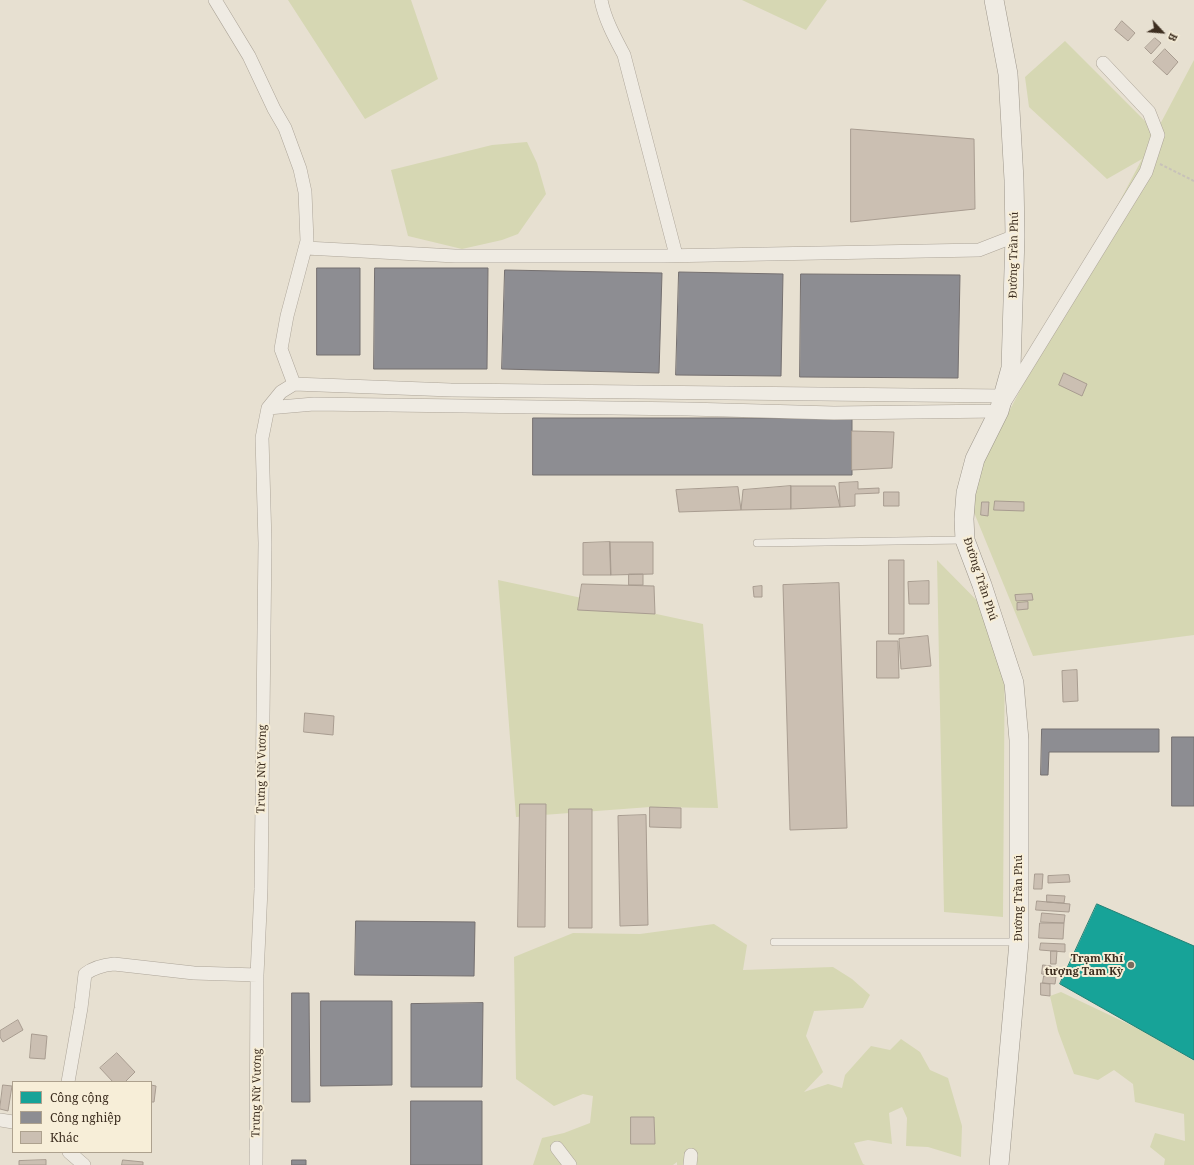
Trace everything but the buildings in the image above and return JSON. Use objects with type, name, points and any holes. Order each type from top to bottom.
[{"type":"main road","name":"Đường Trần Phú","points":[[994,0],[1008,74],[1014,180],[1015,236],[1011,368],[1001,404],[975,459],[966,493],[964,519],[965,540],[982,585],[1014,683],[1019,740],[1019,942],[999,1165]]},
{"type":"street","points":[[215,0],[249,56],[274,109],[285,128],[300,169],[305,192],[308,229],[306,248],[287,316],[282,349],[294,384],[451,390],[1001,404]]},
{"type":"street","points":[[601,0],[603,10],[612,32],[624,56],[676,255]]},
{"type":"street","points":[[1001,404],[1146,172],[1158,135],[1150,112],[1103,63]]},
{"type":"street","points":[[306,248],[455,256],[676,255],[979,250],[1015,236]]},
{"type":"street","name":"Trưng Nữ Vương","points":[[256,1165],[257,975],[261,889],[265,543],[262,438],[268,408],[281,392],[294,384]]},
{"type":"street","points":[[268,408],[314,404],[688,408],[834,414],[1001,404]]},
{"type":"street","points":[[68,1081],[81,1008],[85,974],[90,970],[114,964],[194,973],[257,975]]},
{"type":"street","points":[[0,1120],[12,1122]]},
{"type":"street","points":[[557,1148],[570,1165]]},
{"type":"street","points":[[70,1153],[84,1165]]},
{"type":"lane","points":[[757,543],[965,540]]},
{"type":"lane","points":[[774,942],[1019,942]]},
{"type":"path","points":[[1150,159],[1194,181]]},
{"type":"green space","points":[[288,0],[411,0],[438,79],[365,119]]},
{"type":"green space","points":[[742,0],[827,0],[806,30]]},
{"type":"green space","points":[[1065,41],[1156,132],[1194,60],[1194,635],[1033,656],[966,493],[1142,159],[1107,179],[1029,107],[1025,77]]},
{"type":"green space","points":[[527,142],[537,163],[546,194],[518,234],[502,240],[462,249],[408,236],[391,170],[492,145]]},
{"type":"green space","points":[[937,560],[1005,629],[1003,917],[944,912]]},
{"type":"green space","points":[[498,580],[703,624],[718,808],[650,807],[516,817]]},
{"type":"green space","points":[[714,924],[747,945],[743,970],[833,967],[852,979],[870,995],[863,1008],[814,1011],[806,1036],[823,1072],[804,1092],[828,1084],[842,1088],[845,1075],[871,1046],[890,1050],[901,1039],[920,1052],[930,1070],[948,1078],[962,1126],[961,1157],[928,1147],[906,1146],[907,1118],[902,1107],[889,1113],[892,1144],[868,1140],[854,1143],[863,1164],[865,1165],[677,1165],[677,1162],[673,1165],[533,1165],[542,1138],[564,1133],[590,1123],[593,1096],[583,1094],[554,1106],[516,1079],[514,957],[573,933],[640,934]]},
{"type":"green space","points":[[1061,992],[1141,1030],[1194,1061],[1194,1165],[1164,1165],[1165,1159],[1150,1147],[1155,1133],[1185,1141],[1184,1114],[1135,1102],[1133,1084],[1114,1070],[1098,1080],[1074,1074],[1058,1031],[1050,996]]},
{"type":"place","name":"Trạm Khí tượng Tam Kỳ","points":[[1131,965]]}]
